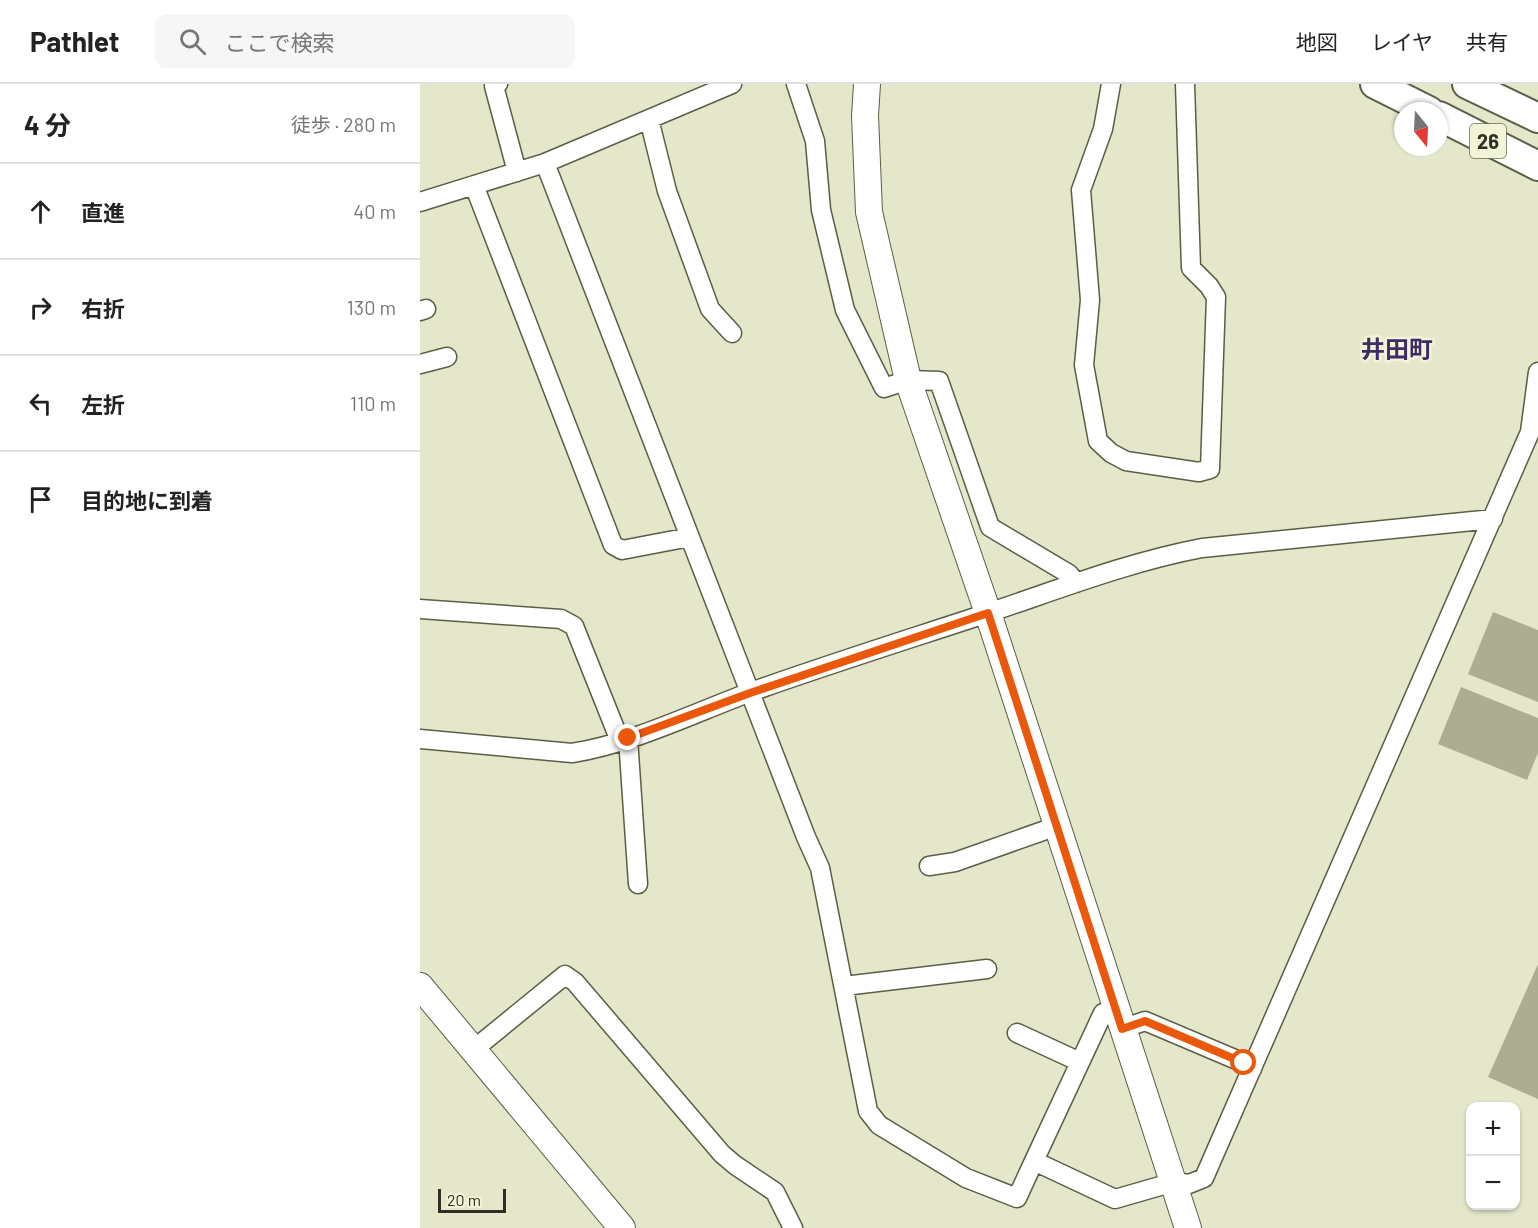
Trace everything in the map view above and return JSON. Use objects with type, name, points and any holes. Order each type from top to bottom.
[{"type":"main road","points":[[1375,84],[1411,102]]},
{"type":"main road","name":"26","points":[[1467,84],[1538,118]]},
{"type":"main road","name":"26","points":[[1448,121],[1538,166]]},
{"type":"street","points":[[498,84],[494,86],[517,172]]},
{"type":"street","points":[[420,202],[545,164],[732,84]]},
{"type":"street","points":[[796,84],[815,141],[821,210],[845,310],[884,388],[908,380],[939,381],[990,527],[1069,574],[1076,583]]},
{"type":"street","points":[[867,84],[869,212],[908,380],[988,613],[1188,1228]]},
{"type":"street","points":[[1111,84],[1103,129],[1081,190],[1090,300],[1083,365],[1098,441],[1111,453],[1126,461],[1199,472],[1210,469],[1216,297],[1209,286],[1191,268],[1185,84]]},
{"type":"street","points":[[650,119],[667,191],[710,309],[732,333]]},
{"type":"street","points":[[545,164],[820,868],[868,1111],[879,1125],[966,1178],[1017,1198],[1103,1013],[1119,1019],[1145,1021],[1244,1063],[1252,1069]]},
{"type":"street","points":[[474,185],[613,545],[622,550],[690,537]]},
{"type":"street","points":[[420,363],[447,357]]},
{"type":"street","points":[[1034,1161],[1116,1198],[1174,1182],[1189,1184],[1204,1178],[1494,519],[1530,432],[1538,372]]},
{"type":"street","points":[[420,739],[572,753],[624,740],[750,693],[1076,583],[1167,555],[1202,548],[1494,519]]},
{"type":"street","points":[[420,609],[561,619],[574,626],[624,740],[638,884]]},
{"type":"street","points":[[929,866],[955,862],[1057,826]]},
{"type":"street","points":[[844,986],[987,969]]},
{"type":"street","points":[[473,1050],[565,975],[575,982],[722,1154],[775,1192],[792,1228]]},
{"type":"street","points":[[420,987],[622,1228]]},
{"type":"street","points":[[1017,1033],[1080,1062]]},
{"type":"building","points":[[1493,612],[1538,630],[1538,702],[1468,674]]},
{"type":"building","points":[[1461,687],[1538,718],[1538,753],[1527,780],[1438,744]]},
{"type":"building","points":[[1538,964],[1538,1099],[1488,1077]]},
{"type":"district","name":"井田町","points":[[1397,348]]},
{"type":"route","points":[[628,738],[750,693],[988,613],[1122,1029],[1145,1021],[1244,1063]]}]
